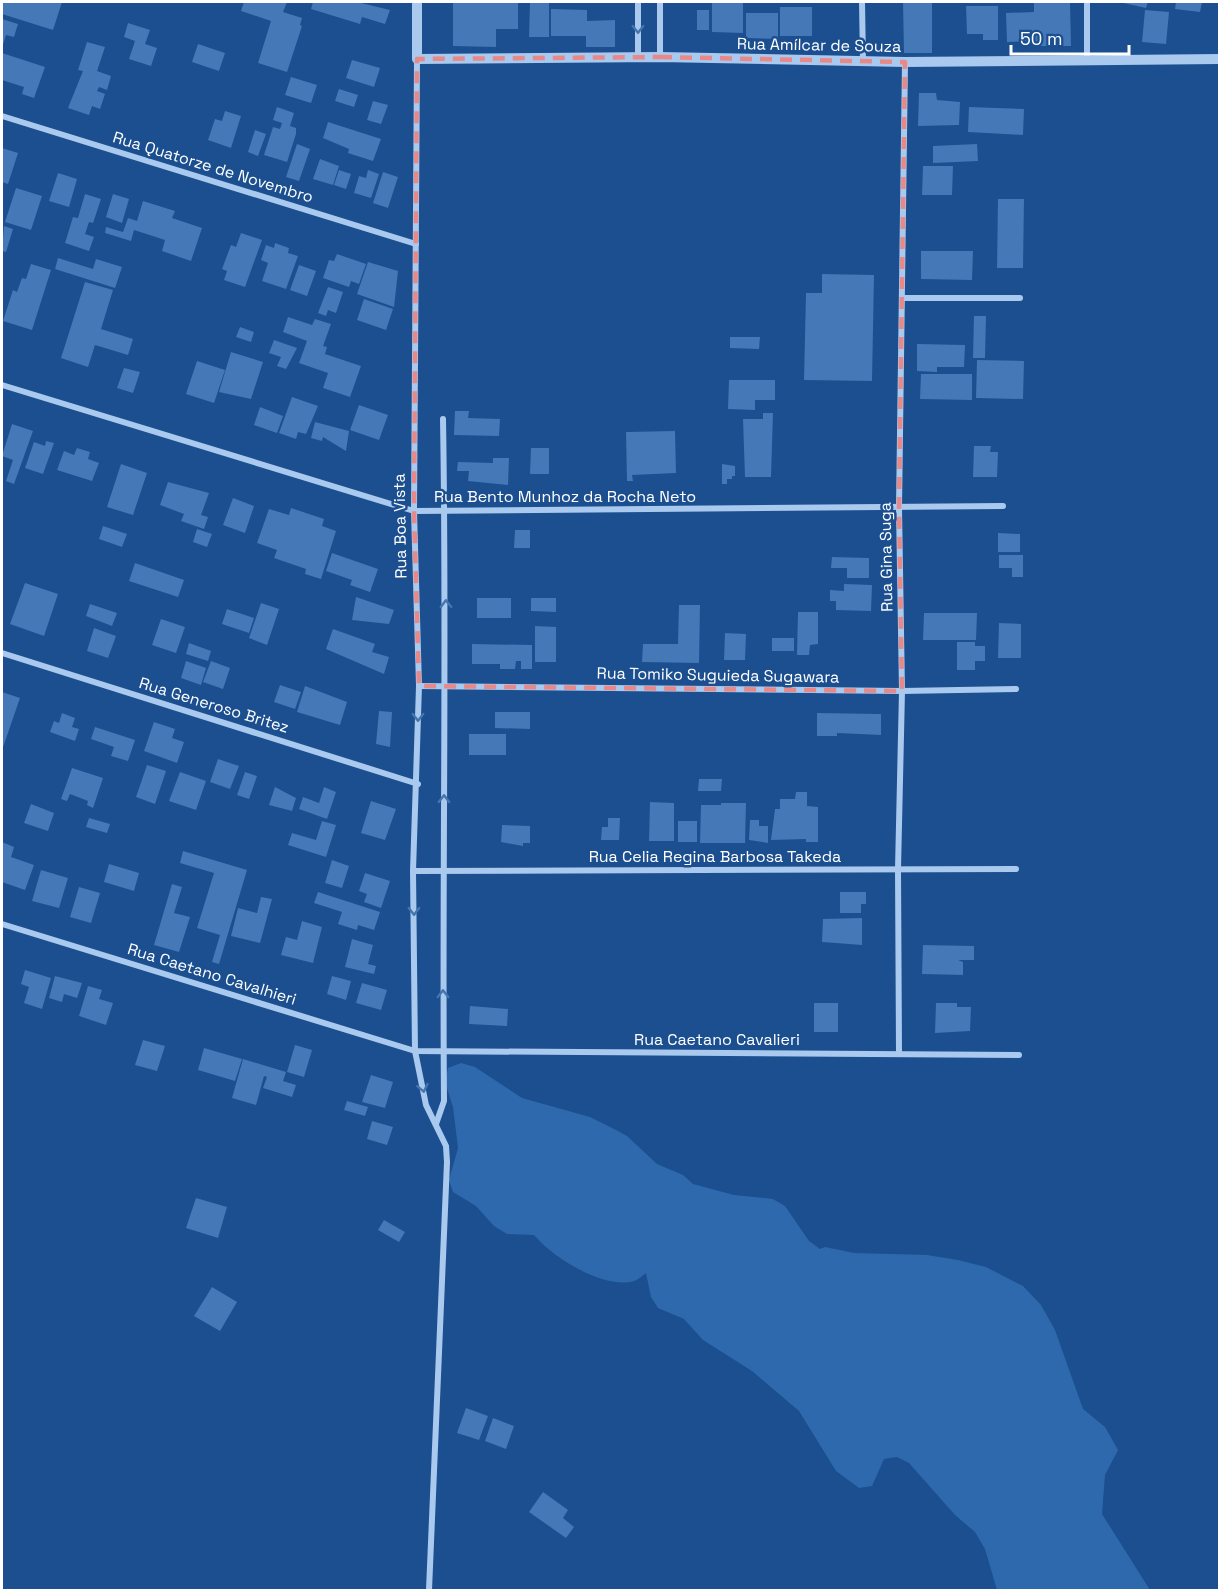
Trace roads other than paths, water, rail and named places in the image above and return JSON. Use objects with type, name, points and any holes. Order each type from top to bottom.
[{"type":"street","name":"Rua Boa Vista","points":[[417,2],[414,511],[419,686],[418,784],[413,872],[415,1051],[426,1105],[446,1146],[447,1162],[429,1590]]},
{"type":"street","points":[[638,2],[638,57]]},
{"type":"street","points":[[660,2],[660,57]]},
{"type":"street","points":[[862,2],[863,61]]},
{"type":"street","points":[[1086,2],[1087,60]]},
{"type":"street","name":"Rua Amílcar de Souza","points":[[417,59],[660,57],[904,62],[1220,59]]},
{"type":"street","name":"Rua Gina Suga","points":[[899,1052],[898,869],[902,691],[899,508],[904,62]]},
{"type":"street","name":"Rua Quatorze de Novembro","points":[[2,116],[416,244]]},
{"type":"street","points":[[902,298],[1020,298]]},
{"type":"street","name":"Rua Bento Munhoz da Rocha Neto","points":[[2,385],[414,511],[1003,506]]},
{"type":"street","points":[[436,1124],[444,1101],[443,870],[446,686],[443,419]]},
{"type":"street","name":"Rua Generoso Britez","points":[[2,653],[418,784]]},
{"type":"street","name":"Rua Tomiko Suguieda Sugawara","points":[[419,686],[902,691],[1016,688]]},
{"type":"street","name":"Rua Celia Regina Barbosa Takeda","points":[[413,872],[443,870],[1016,869]]},
{"type":"street","name":"Rua Caetano Cavalhieri","points":[[2,924],[415,1051]]},
{"type":"street","name":"Rua Caetano Cavalieri","points":[[415,1051],[899,1052],[1019,1055]]}]
